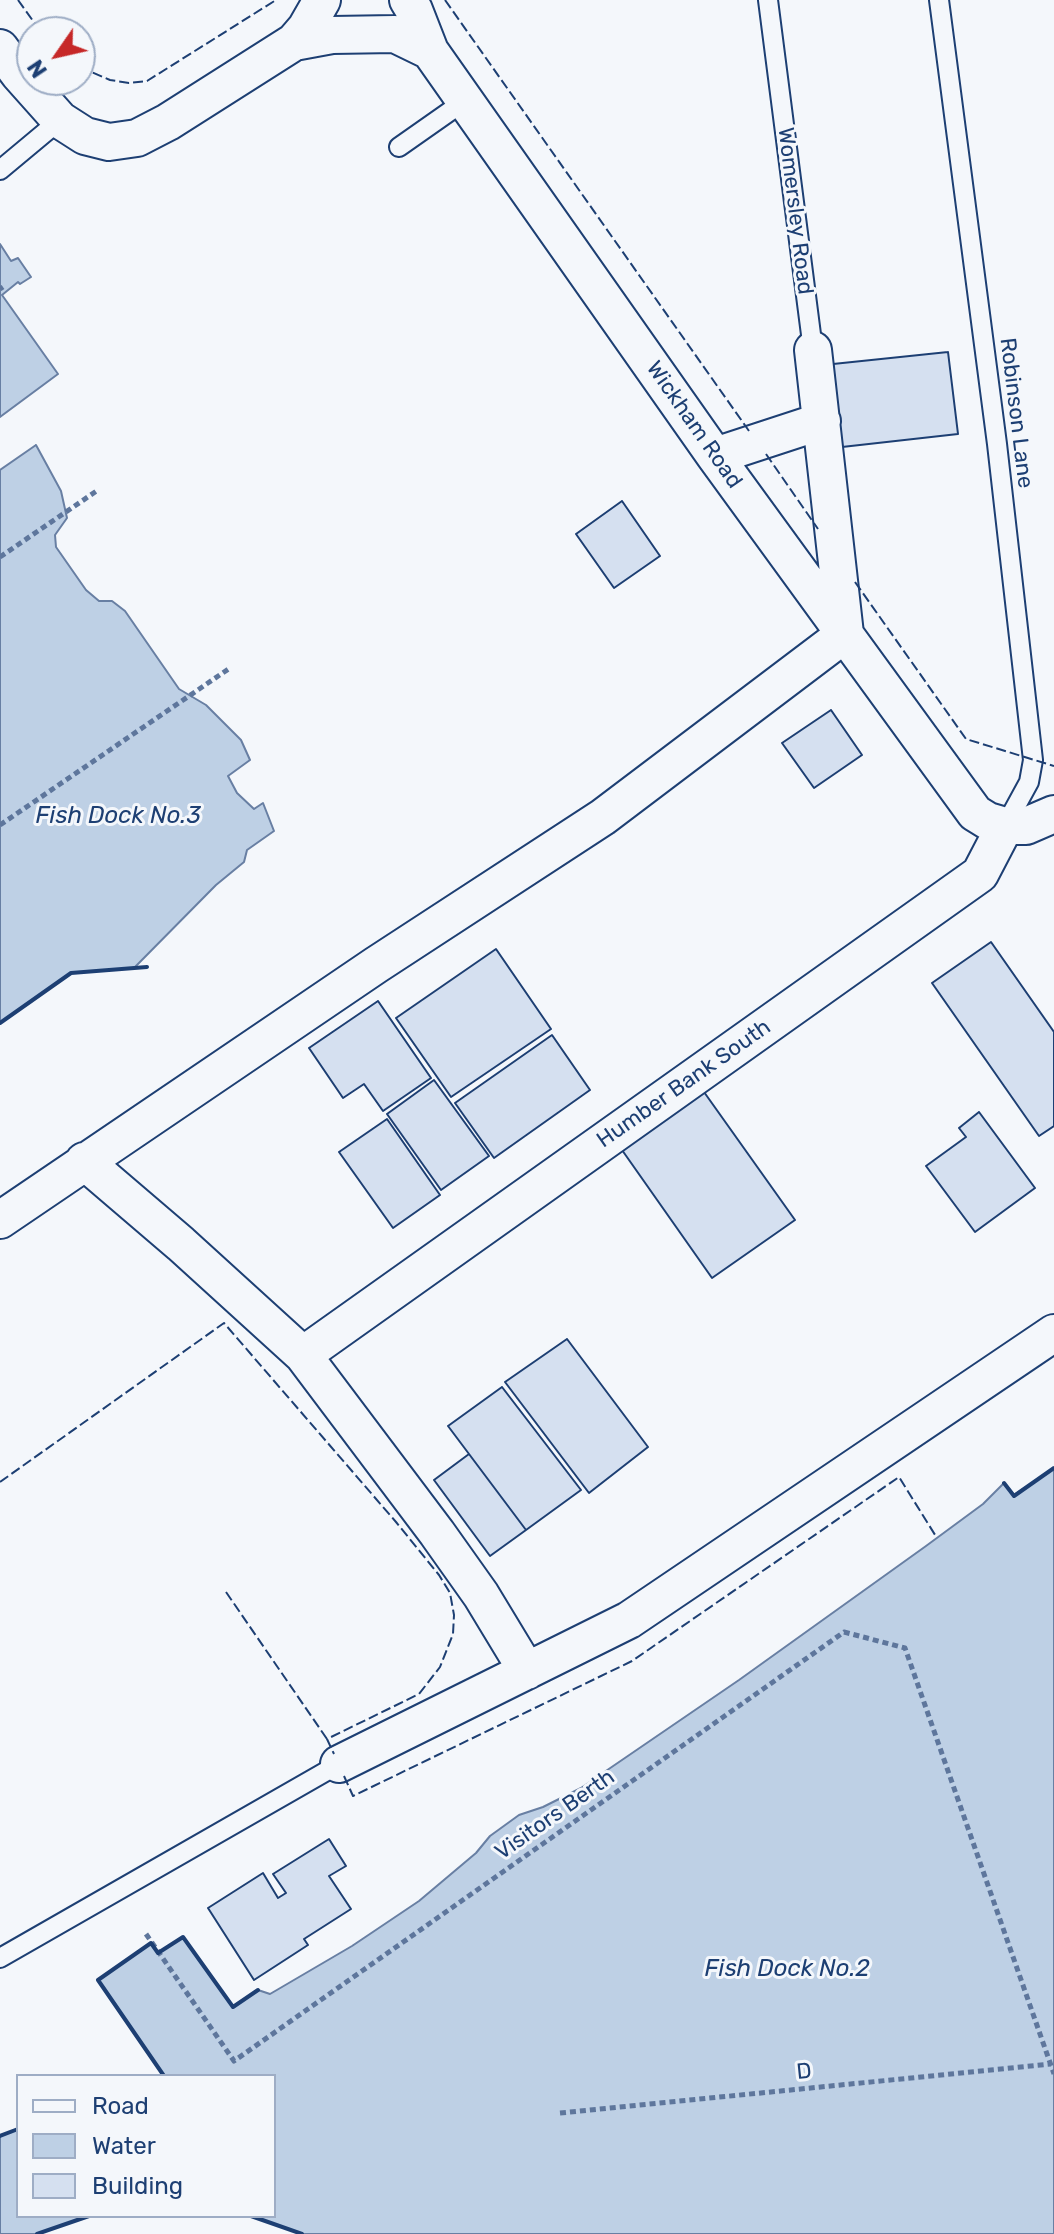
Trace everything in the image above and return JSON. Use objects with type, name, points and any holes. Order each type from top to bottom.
[{"type":"street","points":[[0,48],[60,120],[85,136],[109,142],[137,138],[168,122],[294,42],[322,0]]},
{"type":"street","name":"Wickham Road","points":[[408,0],[430,51],[715,456],[975,813],[1005,826]]},
{"type":"street","points":[[294,42],[332,35],[395,34],[430,51]]},
{"type":"street","name":"Womersley Road","points":[[813,350],[845,634]]},
{"type":"street","points":[[715,456],[822,421]]},
{"type":"street","points":[[0,1220],[603,817],[845,634]]},
{"type":"street","points":[[1005,826],[1026,826],[1054,814]]},
{"type":"street","name":"Humber Bank South","points":[[303,1355],[980,874],[1005,826]]},
{"type":"street","points":[[84,1161],[303,1355],[446,1545],[481,1595],[527,1671]]},
{"type":"street","points":[[339,1764],[629,1620],[1054,1333]]},
{"type":"lane","name":"Womersley Road","points":[[768,0],[813,350]]},
{"type":"lane","name":"Robinson Lane","points":[[939,0],[997,444],[1033,760],[1029,782],[1005,826]]},
{"type":"lane","points":[[399,147],[466,100]]},
{"type":"lane","points":[[0,170],[60,120]]},
{"type":"lane","points":[[0,1958],[339,1764]]},
{"type":"path","points":[[0,557],[98,490]]},
{"type":"path","points":[[0,825],[230,668]]},
{"type":"path","name":"Visitors Berth","points":[[146,1934],[234,2061],[844,1632],[905,1648],[1051,2064]]},
{"type":"path","points":[[1051,2064],[1054,2074]]},
{"type":"path","name":"D","points":[[560,2113],[1051,2064]]},
{"type":"water","points":[[0,244],[11,261],[18,258],[31,277],[20,284],[18,282],[2,295],[58,374],[0,417]]},
{"type":"water","name":"Fish Dock No.3","points":[[36,445],[61,491],[67,518],[55,535],[56,547],[86,590],[99,601],[112,601],[125,611],[179,689],[206,705],[241,740],[250,760],[228,776],[237,793],[254,809],[263,803],[274,831],[247,850],[244,862],[216,885],[134,968],[71,973],[0,1023],[0,470]]},
{"type":"water","name":"Fish Dock No.2","points":[[1054,1468],[1054,2234],[302,2234],[257,2218],[276,2218],[276,2074],[163,2074],[98,1980],[151,1943],[158,1953],[183,1937],[233,2007],[258,1990],[270,1994],[352,1946],[419,1901],[476,1853],[490,1836],[519,1815],[581,1788],[739,1680],[983,1504],[1004,1483],[1014,1495]]},
{"type":"water","points":[[16,2130],[16,2218],[83,2218],[37,2234],[0,2234],[0,2136]]},
{"type":"building","points":[[948,352],[958,434],[842,447],[833,364]]},
{"type":"building","points":[[622,501],[660,556],[614,588],[576,534]]},
{"type":"building","points":[[831,710],[862,755],[814,788],[782,743]]},
{"type":"building","points":[[991,942],[1054,1032],[1054,1126],[1039,1136],[932,983]]},
{"type":"building","points":[[496,949],[551,1029],[451,1097],[396,1018]]},
{"type":"building","points":[[378,1001],[431,1078],[383,1111],[364,1084],[343,1098],[309,1048]]},
{"type":"building","points":[[552,1035],[590,1090],[494,1158],[455,1103]]},
{"type":"building","points":[[434,1080],[489,1156],[441,1190],[387,1114]]},
{"type":"building","points":[[704,1092],[795,1220],[712,1278],[622,1150]]},
{"type":"building","points":[[979,1112],[1035,1188],[975,1232],[926,1166],[966,1137],[959,1128]]},
{"type":"building","points":[[387,1119],[440,1195],[393,1228],[339,1152]]},
{"type":"building","points":[[567,1339],[648,1447],[589,1493],[505,1382]]},
{"type":"building","points":[[502,1387],[581,1490],[526,1530],[448,1426]]},
{"type":"building","points":[[469,1454],[526,1530],[490,1556],[434,1480]]},
{"type":"building","points":[[329,1839],[346,1866],[329,1876],[351,1909],[304,1939],[308,1945],[254,1980],[208,1908],[263,1873],[278,1898],[286,1893],[273,1874]]},
{"type":"fence","points":[[18,0],[30,16]]},
{"type":"fence","points":[[96,74],[129,83],[147,81],[276,0]]},
{"type":"fence","points":[[445,0],[749,431]]},
{"type":"fence","points":[[766,454],[818,529]]},
{"type":"fence","points":[[855,582],[966,739],[1054,766]]},
{"type":"fence","points":[[0,1482],[224,1323],[396,1522],[450,1593],[453,1634],[440,1667],[419,1694],[327,1739],[334,1754]]},
{"type":"fence","points":[[344,1776],[353,1796],[632,1661],[899,1477],[937,1538]]},
{"type":"fence","points":[[226,1592],[327,1739]]},
{"type":"wall","points":[[0,1023],[71,973],[147,967]]},
{"type":"wall","points":[[1004,1483],[1014,1496],[1054,1468]]},
{"type":"wall","points":[[163,2074],[98,1980],[151,1943],[158,1953],[183,1937],[233,2007],[258,1990]]},
{"type":"wall","points":[[0,2136],[16,2130]]},
{"type":"wall","points":[[37,2234],[83,2218]]},
{"type":"wall","points":[[257,2218],[302,2234]]}]
